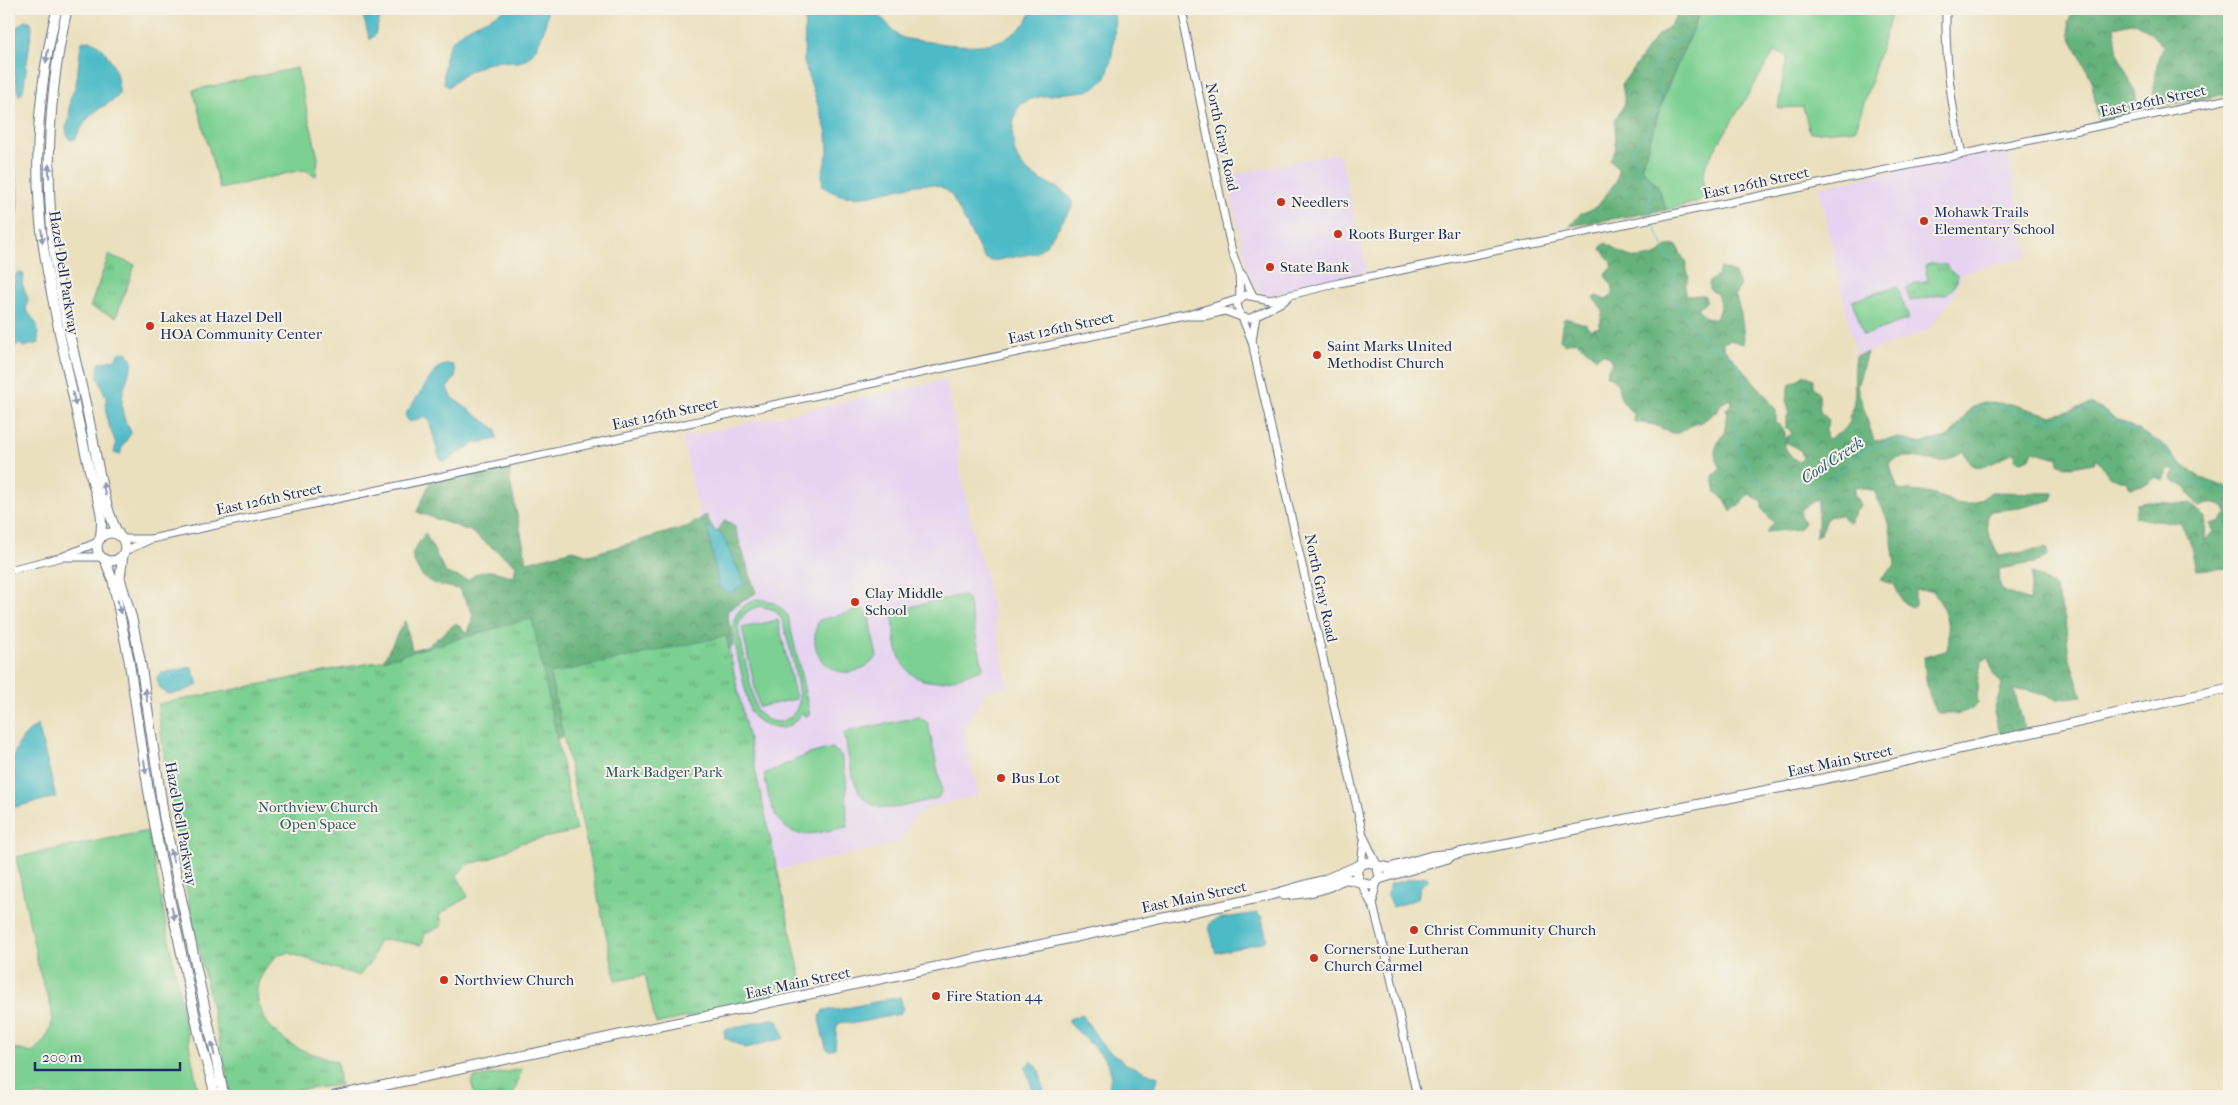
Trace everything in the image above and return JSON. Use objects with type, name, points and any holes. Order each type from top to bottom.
[{"type":"main road","name":"Hazel Dell Parkway","points":[[56,9],[46,59],[40,109],[38,151],[40,212],[52,299],[91,476],[102,515],[99,540]]},
{"type":"main road","name":"Hazel Dell Parkway","points":[[68,9],[51,103],[48,153],[51,222],[61,287],[95,448],[111,519],[121,537]]},
{"type":"main road","points":[[109,533],[121,537],[124,553],[115,561],[103,559],[97,549],[99,540],[109,533]]},
{"type":"main road","name":"Hazel Dell Parkway","points":[[124,553],[120,578],[139,652],[164,818],[224,1096]]},
{"type":"main road","name":"Hazel Dell Parkway","points":[[103,559],[112,578],[129,660],[160,854],[214,1096]]},
{"type":"main road","name":"East Main Street","points":[[1378,866],[1390,868],[1432,856],[1455,854],[1852,773],[2229,688]]},
{"type":"main road","name":"East Main Street","points":[[1378,880],[1455,854]]},
{"type":"main road","points":[[1369,862],[1378,866],[1380,872],[1378,880],[1370,886],[1361,883],[1356,872],[1361,864],[1369,862]]},
{"type":"main road","name":"East Main Street","points":[[335,1096],[1267,896],[1324,880],[1361,864]]},
{"type":"main road","name":"East Main Street","points":[[1267,896],[1309,892],[1346,879],[1361,883]]},
{"type":"street","name":"North Gray Road","points":[[1181,9],[1232,252],[1238,271],[1240,299]]},
{"type":"street","points":[[1946,9],[1945,42],[1948,82],[1962,154]]},
{"type":"street","name":"East 126th Street","points":[[1253,296],[1267,300],[1289,296],[1339,283],[2229,99]]},
{"type":"street","name":"North Gray Road","points":[[1238,271],[1244,277],[1253,296]]},
{"type":"street","points":[[1247,295],[1253,296],[1260,306],[1256,315],[1249,318],[1240,315],[1236,306],[1240,299],[1247,295]]},
{"type":"street","name":"East 126th Street","points":[[1256,315],[1284,301],[1289,296]]},
{"type":"street","name":"East 126th Street","points":[[124,553],[151,539],[1185,316],[1240,299]]},
{"type":"street","name":"East 126th Street","points":[[1185,316],[1200,317],[1226,311],[1240,315]]},
{"type":"street","name":"North Gray Road","points":[[1240,315],[1252,341],[1364,841],[1378,866]]},
{"type":"street","name":"North Gray Road","points":[[1252,341],[1256,315]]},
{"type":"street","name":"East 126th Street","points":[[121,537],[151,539]]},
{"type":"street","points":[[9,570],[62,557],[99,540]]},
{"type":"street","points":[[62,557],[103,559]]},
{"type":"street","name":"North Gray Road","points":[[1361,864],[1364,841]]},
{"type":"street","points":[[1374,909],[1374,897],[1378,880]]},
{"type":"street","points":[[1361,883],[1374,909],[1417,1096]]},
{"type":"shaded area","name":"Mohawk Trails Elementary School","points":[[2007,148],[2028,256],[1962,273],[1955,294],[1928,331],[1856,356],[1819,187]]},
{"type":"shaded area","points":[[1338,153],[1342,162],[1367,271],[1270,295],[1262,295],[1255,286],[1248,271],[1227,176]]},
{"type":"shaded area","name":"Clay Middle School","points":[[946,380],[959,444],[960,469],[976,543],[984,568],[1009,687],[986,692],[964,729],[978,795],[927,808],[913,819],[901,842],[896,844],[777,870],[682,437]]},
{"type":"green space","points":[[1680,9],[1701,9],[1665,93],[1641,168],[1657,185],[1666,210],[1570,226],[1580,214],[1597,207],[1617,180],[1618,169],[1610,160],[1616,149],[1615,119],[1625,104],[1622,84],[1656,37],[1671,25]]},
{"type":"green space","points":[[1701,9],[1893,9],[1856,129],[1810,133],[1803,107],[1778,108],[1787,55],[1774,52],[1706,164],[1703,178],[1705,200],[1666,210],[1657,185],[1641,168],[1665,93]]},
{"type":"green space","points":[[2074,9],[2213,9],[2229,18],[2229,94],[2154,107],[2155,76],[2158,61],[2164,47],[2146,29],[2135,22],[2114,27],[2118,55],[2135,91],[2139,112],[2099,123],[2091,78],[2070,36],[2068,23]]},
{"type":"green space","points":[[297,68],[318,158],[316,176],[305,170],[297,171],[220,189],[193,90]]},
{"type":"green space","points":[[1606,243],[1625,254],[1639,258],[1654,257],[1668,246],[1676,245],[1685,261],[1689,278],[1685,285],[1685,296],[1704,295],[1707,301],[1698,308],[1702,315],[1709,319],[1715,319],[1720,306],[1717,294],[1709,289],[1709,282],[1718,275],[1720,268],[1735,273],[1740,286],[1735,294],[1741,314],[1743,344],[1730,340],[1723,343],[1723,347],[1763,392],[1776,410],[1776,421],[1785,432],[1785,448],[1799,462],[1803,458],[1801,451],[1786,442],[1787,437],[1792,434],[1786,428],[1789,412],[1786,399],[1790,384],[1805,375],[1813,379],[1813,386],[1819,395],[1820,412],[1829,420],[1826,436],[1829,439],[1843,430],[1851,420],[1849,417],[1855,395],[1856,356],[1867,352],[1857,387],[1874,441],[1898,438],[1918,443],[1949,437],[1970,409],[1983,402],[2011,404],[2052,416],[2091,404],[2161,443],[2182,465],[2201,478],[2229,488],[2229,568],[2196,570],[2189,538],[2180,523],[2135,517],[2137,504],[2148,502],[2191,504],[2206,518],[2205,541],[2213,531],[2211,524],[2220,522],[2227,512],[2225,507],[2212,503],[2200,506],[2183,486],[2173,480],[2175,471],[2169,469],[2164,481],[2155,478],[2147,484],[2130,488],[2127,482],[2109,476],[2096,458],[2094,463],[2071,467],[2059,464],[2058,458],[2033,451],[2030,458],[2022,461],[2015,459],[2016,451],[1994,463],[1979,467],[1973,465],[1968,460],[1964,451],[1943,461],[1909,457],[1895,459],[1889,463],[1898,490],[1936,495],[1966,504],[1973,503],[1991,492],[2053,493],[2052,500],[2020,508],[1991,511],[1987,516],[1988,533],[1999,556],[2047,548],[2048,556],[2038,562],[1999,569],[2000,585],[2004,592],[2030,601],[2032,573],[2054,586],[2065,618],[2069,656],[2082,696],[2058,699],[2026,690],[2014,690],[2025,730],[2001,736],[1994,712],[2002,684],[1993,674],[1989,658],[1983,660],[1979,670],[1978,703],[1964,712],[1939,714],[1929,696],[1924,657],[1946,651],[1949,637],[1947,620],[1941,603],[1933,591],[1915,590],[1915,606],[1911,608],[1902,601],[1894,584],[1880,580],[1895,565],[1891,534],[1886,516],[1874,491],[1855,486],[1854,493],[1860,505],[1849,523],[1840,515],[1828,517],[1821,533],[1815,537],[1818,527],[1818,498],[1802,509],[1800,515],[1804,523],[1799,529],[1766,532],[1774,523],[1762,509],[1762,502],[1750,494],[1731,512],[1725,499],[1716,493],[1713,476],[1721,468],[1715,453],[1719,441],[1726,431],[1726,409],[1731,404],[1731,398],[1721,404],[1717,411],[1702,422],[1678,433],[1671,433],[1655,425],[1635,422],[1633,421],[1634,415],[1621,398],[1617,384],[1606,375],[1608,368],[1613,364],[1611,358],[1603,353],[1596,358],[1576,341],[1564,344],[1560,340],[1563,320],[1565,318],[1585,324],[1590,330],[1599,327],[1603,311],[1593,298],[1597,296],[1605,300],[1613,292],[1610,282],[1605,276],[1606,272],[1613,268],[1611,262],[1600,248]]},
{"type":"green space","points":[[109,255],[135,265],[116,317],[90,307]]},
{"type":"green space","points":[[1932,263],[1947,265],[1950,271],[1957,275],[1957,281],[1951,291],[1946,294],[1910,301],[1906,289],[1913,284],[1928,280],[1925,266]]},
{"type":"green space","points":[[1897,286],[1909,319],[1864,335],[1852,301]]},
{"type":"green space","points":[[510,467],[510,482],[527,562],[573,550],[589,555],[689,526],[706,515],[716,533],[725,520],[734,525],[756,593],[727,611],[733,646],[571,735],[557,738],[549,706],[383,661],[405,620],[412,650],[429,645],[456,623],[468,634],[473,614],[459,589],[442,586],[428,580],[415,564],[412,554],[425,533],[446,573],[468,580],[474,575],[485,571],[514,577],[516,565],[470,531],[417,512],[430,482]]},
{"type":"green space","points":[[962,595],[968,599],[983,668],[945,681],[921,679],[911,674],[903,664],[897,649],[892,611]]},
{"type":"green space","points":[[762,600],[771,602],[788,616],[810,715],[804,716],[803,712],[791,725],[783,728],[766,726],[754,717],[750,711],[732,631],[736,615],[742,607],[751,602]],"holes":[[[760,606],[775,610],[782,619],[784,626],[799,696],[798,706],[794,712],[786,720],[778,722],[765,718],[756,709],[738,629],[742,617],[752,609]]]},
{"type":"green space","points":[[863,609],[868,613],[877,657],[865,667],[852,672],[840,672],[821,660],[816,649],[815,635],[819,620]]},
{"type":"green space","name":"Northview Church Open Space","points":[[532,618],[576,831],[520,843],[490,859],[467,864],[457,875],[468,897],[440,914],[442,926],[425,934],[422,945],[391,940],[378,941],[372,960],[359,976],[289,953],[277,955],[265,970],[258,984],[257,998],[263,1016],[280,1037],[296,1047],[337,1062],[340,1085],[298,1090],[272,1096],[234,1096],[230,1089],[188,898],[170,801],[158,704],[376,662]]},
{"type":"green space","points":[[778,620],[796,699],[759,707],[742,628]]},
{"type":"green space","name":"Mark Badger Park","points":[[726,636],[804,992],[656,1024],[645,975],[616,981],[550,674]]},
{"type":"green space","points":[[919,717],[928,723],[942,791],[938,798],[905,806],[885,808],[873,805],[858,790],[850,767],[844,732]]},
{"type":"green space","points":[[832,748],[841,755],[846,777],[847,827],[808,834],[797,833],[787,829],[775,814],[764,774],[809,754]]},
{"type":"green space","points":[[148,831],[197,1085],[197,1096],[9,1096],[9,1047],[32,1053],[47,1036],[52,1019],[50,1004],[39,970],[16,857]]},
{"type":"green space","points":[[522,1069],[513,1096],[475,1096],[471,1081],[474,1078]]},
{"type":"water","points":[[361,9],[382,9],[375,35],[370,40]]},
{"type":"water","points":[[506,9],[547,9],[544,30],[534,51],[524,60],[491,62],[459,78],[449,87],[444,84],[444,65],[452,42],[468,28]]},
{"type":"water","points":[[805,9],[874,9],[898,36],[942,44],[978,45],[995,42],[1010,36],[1023,25],[1033,9],[1114,9],[1115,25],[1112,56],[1104,80],[1087,91],[1063,93],[1029,100],[1020,105],[1015,114],[1013,127],[1014,147],[1019,161],[1028,171],[1060,190],[1068,197],[1073,206],[1047,244],[1036,253],[992,261],[984,258],[952,196],[940,187],[926,184],[856,197],[839,194],[823,186],[822,174],[828,152],[827,133],[804,62]]},
{"type":"water","points":[[27,20],[31,22],[32,28],[23,91],[19,96],[9,44],[9,32]]},
{"type":"water","points":[[90,40],[103,49],[112,63],[118,80],[119,95],[89,117],[75,139],[70,140],[66,127],[69,121],[70,100],[76,85],[81,45],[82,42]]},
{"type":"water","points":[[10,163],[15,174],[17,191],[17,216],[15,221],[9,215]]},
{"type":"water","points":[[17,273],[23,273],[24,279],[22,283],[28,299],[26,309],[37,325],[39,343],[23,347],[20,344],[9,347],[9,296]]},
{"type":"water","points":[[128,353],[133,363],[122,397],[122,411],[131,433],[122,447],[120,455],[114,453],[116,444],[107,420],[106,398],[98,377],[99,363],[115,359],[118,354]]},
{"type":"water","points":[[448,364],[453,365],[456,371],[454,380],[447,388],[451,397],[496,429],[497,439],[473,444],[444,462],[440,459],[429,420],[424,417],[409,422],[405,415],[437,368]]},
{"type":"water","points":[[707,526],[722,535],[745,584],[731,593],[719,588]]},
{"type":"water","points":[[192,667],[198,685],[172,694],[162,690],[157,677],[161,673]]},
{"type":"water","points":[[38,725],[56,797],[11,808],[9,792],[11,770],[16,750],[28,732]]},
{"type":"water","points":[[1424,876],[1428,880],[1420,887],[1418,899],[1393,907],[1388,896],[1390,884]]},
{"type":"water","points":[[1257,913],[1262,918],[1267,939],[1263,942],[1216,953],[1209,927],[1210,923],[1218,919]]},
{"type":"water","points":[[900,997],[903,1008],[900,1014],[856,1023],[842,1022],[837,1025],[835,1048],[830,1051],[826,1048],[819,1020],[823,1010],[836,1010]]},
{"type":"water","points":[[1082,1014],[1103,1046],[1126,1064],[1158,1077],[1156,1085],[1151,1091],[1130,1097],[1106,1096],[1110,1081],[1107,1062],[1069,1023],[1069,1019]]},
{"type":"water","points":[[771,1019],[778,1020],[784,1038],[746,1048],[725,1038],[724,1030]]},
{"type":"water","points":[[1031,1061],[1040,1073],[1046,1096],[1035,1096],[1025,1067]]},
{"type":"waterway","name":"Cool Creek","points":[[1651,216],[1648,205],[1653,190],[1634,164],[1632,152],[1634,146],[1646,134],[1661,92],[1656,68],[1659,53],[1669,44],[1698,30],[1728,9]]},
{"type":"waterway","name":"Cool Creek","points":[[1652,220],[1665,251],[1676,269],[1676,276],[1671,283],[1675,301],[1697,331],[1710,344],[1724,351],[1732,358],[1744,375],[1746,401],[1738,415],[1735,430],[1741,451],[1758,483],[1775,492],[1808,493],[1847,467],[1867,448],[1897,442],[1918,448],[1953,441],[1979,407],[1993,405],[2052,422],[2086,409],[2096,410],[2164,446],[2189,480],[2229,493]]},
{"type":"place","name":"Needlers","points":[[1281,202]]},
{"type":"place","name":"Mohawk Trails Elementary School","points":[[1924,221]]},
{"type":"place","name":"Roots Burger Bar","points":[[1338,234]]},
{"type":"place","name":"State Bank","points":[[1270,267]]},
{"type":"place","name":"Lakes at Hazel Dell HOA Community Center","points":[[150,326]]},
{"type":"place","name":"Saint Marks United Methodist Church","points":[[1317,355]]},
{"type":"place","name":"Clay Middle School","points":[[855,602]]},
{"type":"place","name":"Bus Lot","points":[[1001,778]]},
{"type":"place","name":"Christ Community Church","points":[[1414,930]]},
{"type":"place","name":"Cornerstone Lutheran Church Carmel","points":[[1314,958]]},
{"type":"place","name":"Northview Church","points":[[444,980]]},
{"type":"place","name":"Fire Station 44","points":[[936,996]]}]
